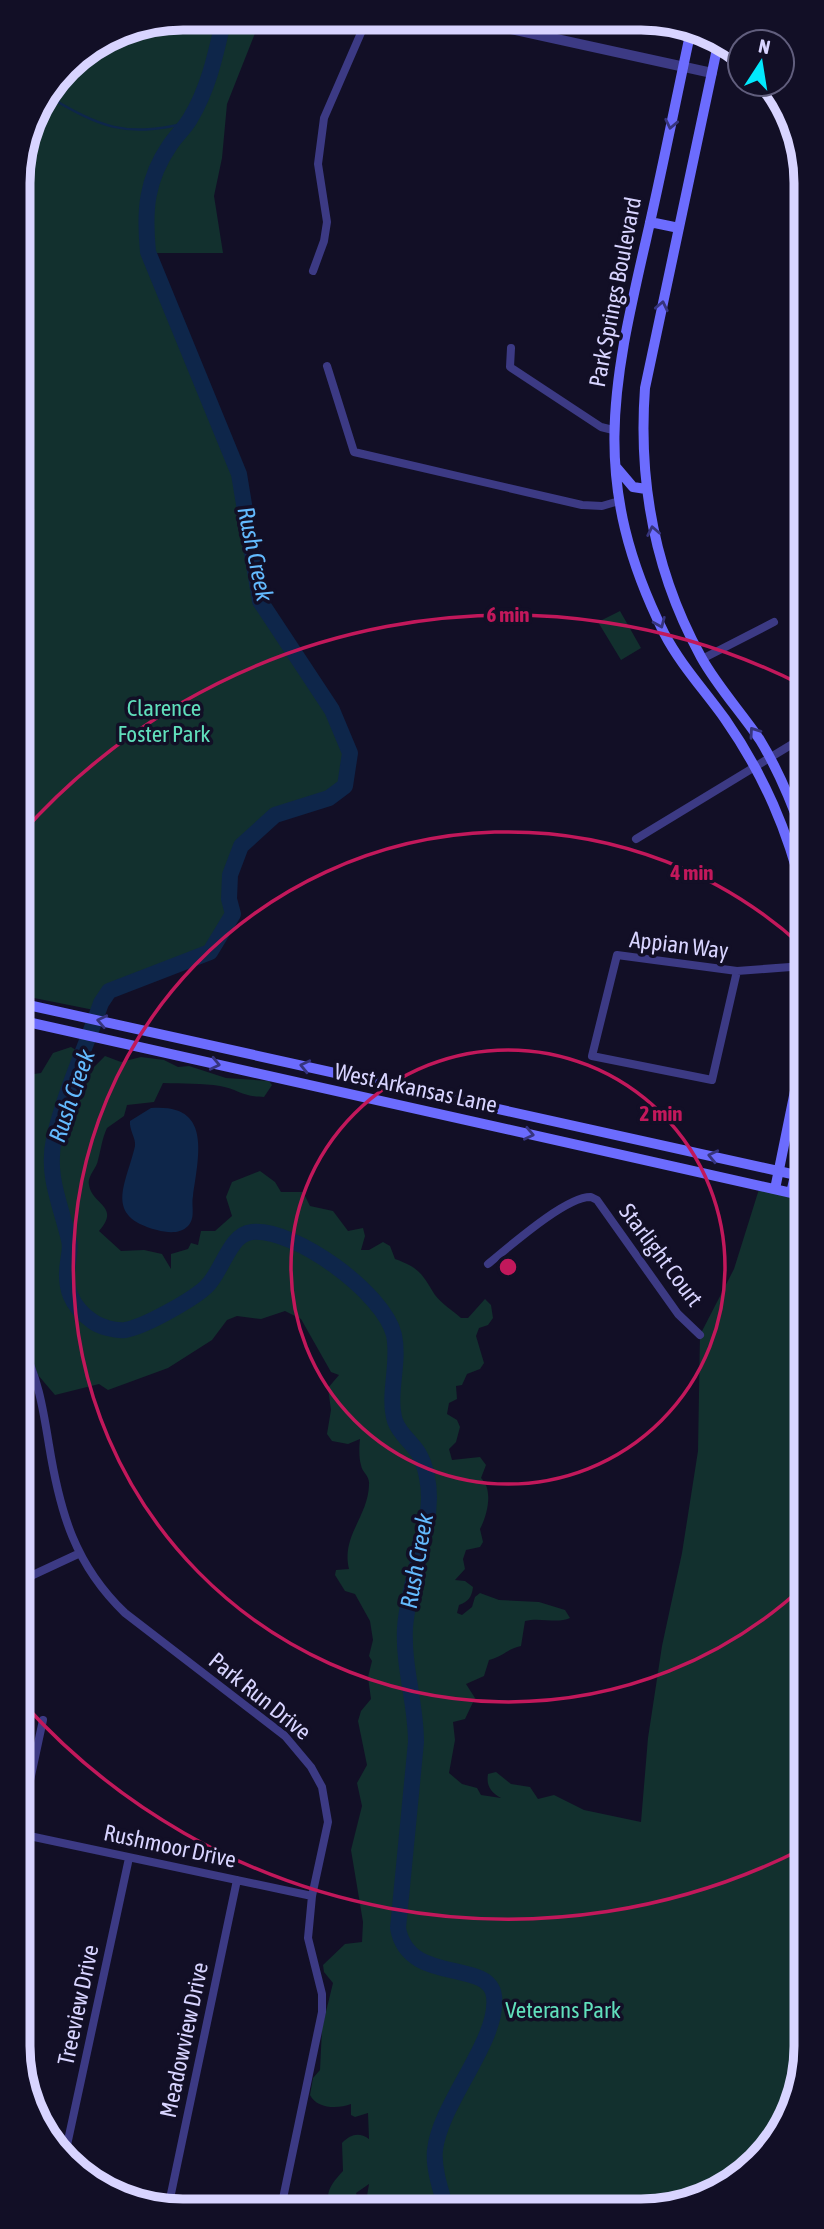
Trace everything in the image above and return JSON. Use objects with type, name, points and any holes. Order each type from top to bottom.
[{"type":"main road","name":"Park Springs Boulevard","points":[[689,38],[621,351],[613,430],[614,464],[630,554],[665,635],[726,720],[754,767],[781,816],[794,862]]},
{"type":"main road","points":[[717,49],[645,388],[643,419],[646,489],[666,579],[702,659],[769,758],[788,791],[794,808]]},
{"type":"main road","points":[[650,222],[679,228]]},
{"type":"main road","points":[[614,464],[633,487],[646,489]]},
{"type":"main road","name":"West Arkansas Lane","points":[[30,1005],[794,1174]]},
{"type":"main road","name":"West Arkansas Lane","points":[[30,1023],[794,1194]]},
{"type":"main road","points":[[775,1189],[794,1099]]},
{"type":"main road","points":[[791,1193],[794,1187]]},
{"type":"street","points":[[313,271],[324,241],[327,222],[318,164],[324,118],[362,30]]},
{"type":"street","points":[[516,30],[712,73]]},
{"type":"street","points":[[511,348],[510,367],[601,427],[613,430]]},
{"type":"street","points":[[327,366],[354,453],[582,505],[602,506],[619,501]]},
{"type":"street","points":[[702,659],[774,622]]},
{"type":"street","points":[[636,839],[794,743]]},
{"type":"street","name":"Appian Way","points":[[737,971],[712,1080],[592,1056],[617,956],[737,971],[794,967]]},
{"type":"street","name":"Starlight Court","points":[[488,1264],[534,1227],[579,1199],[591,1197],[597,1200],[678,1314],[699,1335]]},
{"type":"street","name":"Park Run Drive","points":[[30,1367],[39,1388],[63,1511],[78,1553],[103,1592],[125,1613],[285,1736],[311,1767],[326,1798],[328,1822],[312,1896],[309,1938],[322,1994],[322,2012],[283,2199]]},
{"type":"street","points":[[30,1576],[78,1553]]},
{"type":"street","points":[[30,1780],[43,1720]]},
{"type":"street","name":"Rushmoor Drive","points":[[30,1836],[312,1896]]},
{"type":"street","name":"Treeview Drive","points":[[67,2145],[129,1858]]},
{"type":"street","name":"Meadowview Drive","points":[[170,2199],[237,1880]]},
{"type":"green space","name":"Clarence Foster Park","points":[[173,30],[256,30],[227,104],[222,158],[214,196],[223,253],[148,253],[239,474],[260,601],[332,710],[350,753],[345,786],[329,798],[275,815],[241,846],[230,875],[229,899],[233,914],[210,952],[109,991],[99,1011],[30,997],[31,163],[41,124],[50,106],[82,68],[106,50],[134,38]]},
{"type":"green space","points":[[620,611],[641,648],[621,660],[598,622]]},
{"type":"green space","name":"Veterans Park","points":[[71,1047],[79,1052],[86,1068],[91,1070],[105,1056],[121,1062],[141,1057],[164,1060],[178,1067],[189,1066],[226,1078],[269,1081],[272,1085],[264,1097],[250,1096],[213,1085],[163,1083],[154,1102],[127,1105],[124,1116],[107,1128],[89,1182],[91,1192],[106,1211],[105,1223],[99,1231],[121,1251],[144,1250],[162,1254],[171,1269],[171,1254],[188,1249],[191,1243],[198,1245],[201,1231],[215,1231],[232,1216],[226,1197],[232,1182],[260,1171],[275,1182],[281,1192],[303,1192],[310,1206],[333,1211],[348,1231],[363,1228],[365,1236],[361,1250],[369,1250],[383,1242],[390,1246],[395,1259],[420,1272],[438,1298],[461,1318],[468,1318],[485,1299],[491,1305],[493,1318],[488,1325],[479,1328],[476,1336],[484,1363],[480,1369],[467,1374],[462,1385],[456,1386],[457,1399],[449,1403],[447,1414],[457,1420],[460,1427],[456,1442],[449,1449],[452,1460],[480,1457],[486,1465],[481,1478],[488,1496],[487,1510],[480,1529],[483,1542],[480,1547],[466,1550],[463,1559],[465,1569],[455,1580],[465,1581],[473,1587],[471,1596],[459,1605],[457,1613],[462,1615],[472,1607],[475,1597],[480,1593],[499,1600],[539,1602],[565,1610],[570,1618],[525,1621],[521,1646],[489,1660],[484,1676],[466,1684],[475,1698],[465,1719],[453,1722],[455,1740],[449,1773],[462,1784],[477,1788],[481,1795],[501,1798],[492,1791],[488,1782],[488,1774],[496,1772],[511,1784],[530,1787],[538,1799],[554,1795],[584,1810],[641,1822],[648,1738],[662,1646],[682,1553],[698,1451],[700,1335],[734,1269],[760,1186],[794,1194],[794,2056],[783,2105],[774,2123],[742,2161],[718,2179],[690,2191],[651,2199],[366,2199],[369,2184],[356,2193],[358,2199],[328,2199],[333,2184],[343,2171],[342,2143],[355,2135],[369,2139],[368,2113],[355,2117],[351,2115],[351,2104],[328,2107],[313,2100],[310,2095],[313,2078],[320,2070],[322,2028],[333,1983],[324,1972],[323,1965],[345,1944],[362,1942],[363,1922],[351,1850],[362,1806],[357,1783],[367,1765],[358,1721],[361,1711],[371,1699],[368,1677],[373,1640],[370,1621],[355,1594],[345,1591],[335,1575],[336,1570],[349,1569],[349,1546],[368,1496],[369,1482],[360,1462],[360,1439],[348,1444],[332,1441],[327,1434],[331,1410],[328,1388],[339,1375],[331,1372],[301,1319],[285,1311],[261,1319],[237,1316],[227,1320],[212,1340],[168,1368],[108,1390],[99,1384],[55,1395],[38,1375],[30,1355],[30,1048],[31,1072],[34,1074],[41,1073],[53,1053]]},
{"type":"water","points":[[151,1108],[171,1109],[184,1114],[193,1123],[197,1134],[198,1164],[192,1219],[185,1229],[178,1232],[161,1231],[140,1224],[124,1208],[122,1197],[135,1146],[130,1121]]},
{"type":"waterway","name":"Rush Creek","points":[[221,30],[202,95],[190,119],[162,158],[151,183],[146,223],[148,252],[239,474],[260,601],[332,710],[350,753],[345,786],[329,798],[275,815],[241,846],[230,875],[229,899],[233,914],[210,952],[109,991],[101,1003],[63,1105],[52,1153],[53,1178],[70,1243],[68,1288],[79,1309],[99,1325],[125,1330],[144,1324],[179,1306],[212,1281],[237,1239],[252,1232],[291,1240],[335,1266],[374,1301],[387,1318],[394,1335],[396,1357],[392,1400],[395,1421],[421,1459],[427,1475],[429,1498],[405,1628],[416,1742],[398,1928],[405,1946],[417,1958],[431,1965],[478,1978],[489,1985],[494,1996],[488,2032],[439,2132],[435,2157],[443,2199]]},
{"type":"waterway","points":[[54,100],[97,122],[113,127],[146,129],[187,123]]}]
